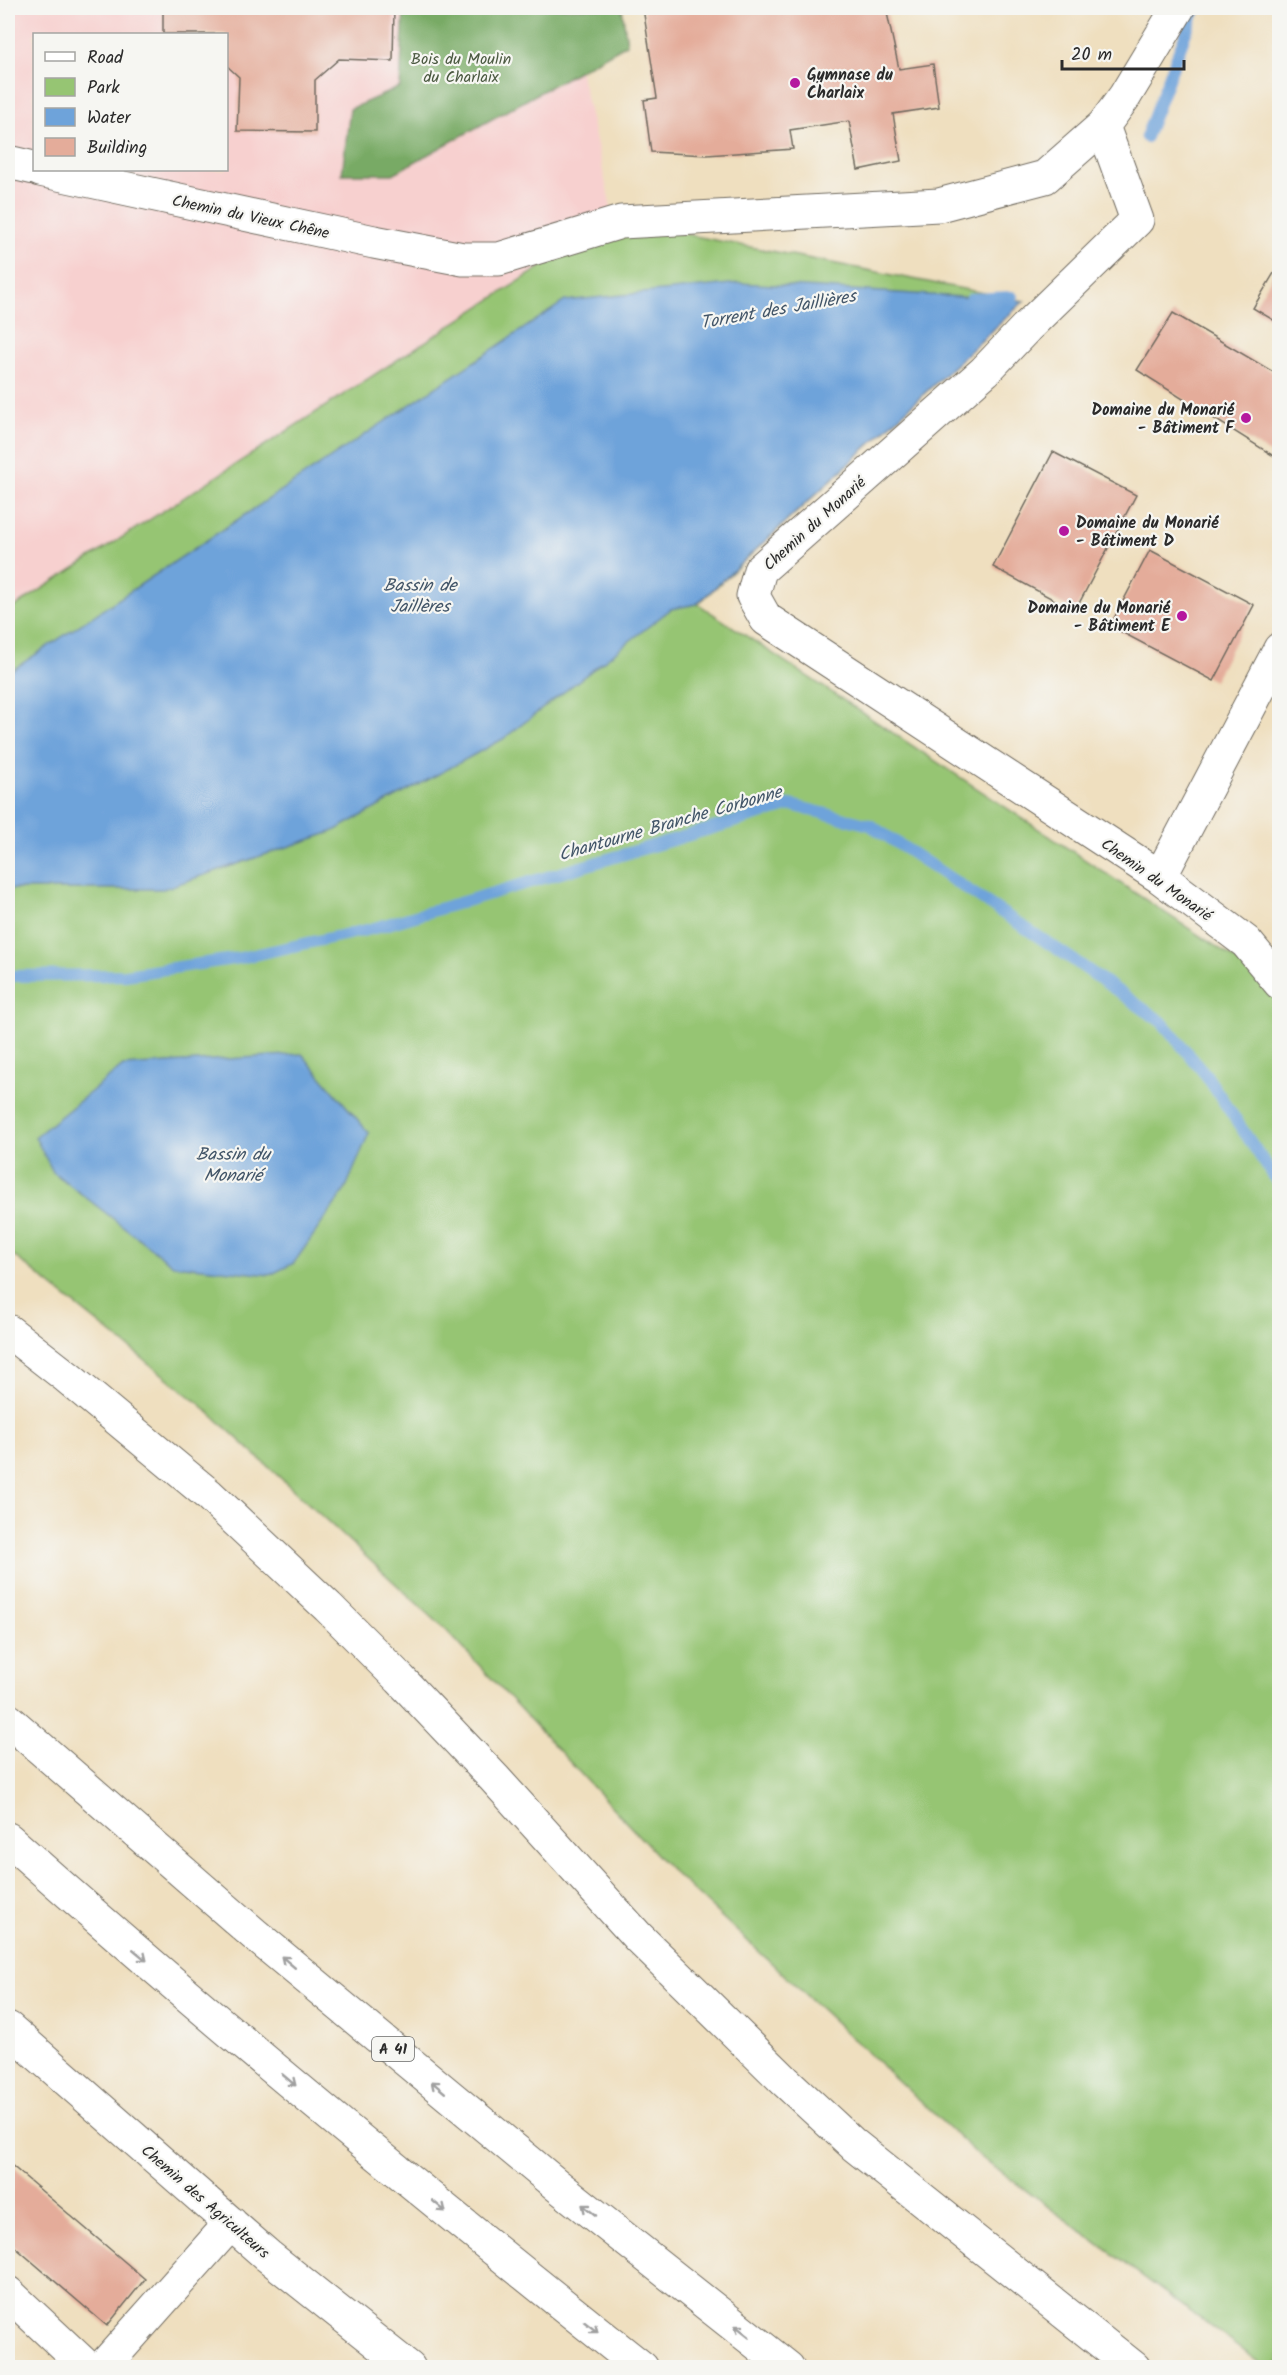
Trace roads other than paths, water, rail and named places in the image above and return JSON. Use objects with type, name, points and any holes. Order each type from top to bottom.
[{"type":"main road","points":[[1103,126],[1131,87],[1178,8]]},
{"type":"main road","name":"Chemin du Monarié","points":[[1103,126],[1137,220],[1026,328],[986,371],[760,570],[753,596],[766,619],[1160,877],[1246,942],[1280,984]]},
{"type":"main road","name":"Chemin du Vieux Chêne","points":[[45,171],[374,242],[463,259],[499,259],[621,222],[939,205],[1045,177],[1103,126]]},
{"type":"main road","points":[[8,162],[33,168]]},
{"type":"main road","points":[[1160,877],[1280,649]]},
{"type":"main road","points":[[8,1331],[209,1495],[328,1606],[478,1761],[638,1937],[784,2081],[845,2137],[1134,2367]]},
{"type":"main road","name":"A 41","points":[[8,1720],[264,1942],[558,2186],[788,2367]]},
{"type":"main road","points":[[8,1834],[95,1917]]},
{"type":"main road","points":[[8,1839],[95,1917],[439,2206],[642,2367]]},
{"type":"main road","name":"Chemin des Agriculteurs","points":[[8,2028],[268,2256],[409,2367]]},
{"type":"main road","points":[[102,2367],[231,2223]]},
{"type":"main road","points":[[8,2293],[88,2367]]},
{"type":"water","name":"Bassin de Jaillères","points":[[740,283],[1024,301],[697,604],[671,609],[503,739],[332,832],[163,889],[8,889],[8,673],[565,301]]},
{"type":"water","name":"Bassin du Monarié","points":[[302,1054],[369,1133],[345,1190],[294,1263],[270,1275],[173,1265],[53,1172],[35,1137],[123,1066]]},
{"type":"waterway","points":[[1146,137],[1197,8]]},
{"type":"waterway","name":"Torrent des Jaillières","points":[[971,299],[1012,297]]},
{"type":"waterway","name":"Chantourne Branche Corbonne","points":[[8,976],[125,975],[240,958],[371,929],[791,805],[870,825],[1072,959],[1162,1022],[1206,1075],[1280,1186]]},
{"type":"place","name":"Gymnase du Charlaix","points":[[795,83]]},
{"type":"place","name":"Domaine du Monarié - Bâtiment F","points":[[1246,418]]},
{"type":"place","name":"Domaine du Monarié - Bâtiment D","points":[[1064,531]]},
{"type":"place","name":"Domaine du Monarié - Bâtiment E","points":[[1182,616]]},
{"type":"park label","name":"Bois du Moulin du Charlaix","points":[[461,67]]}]
